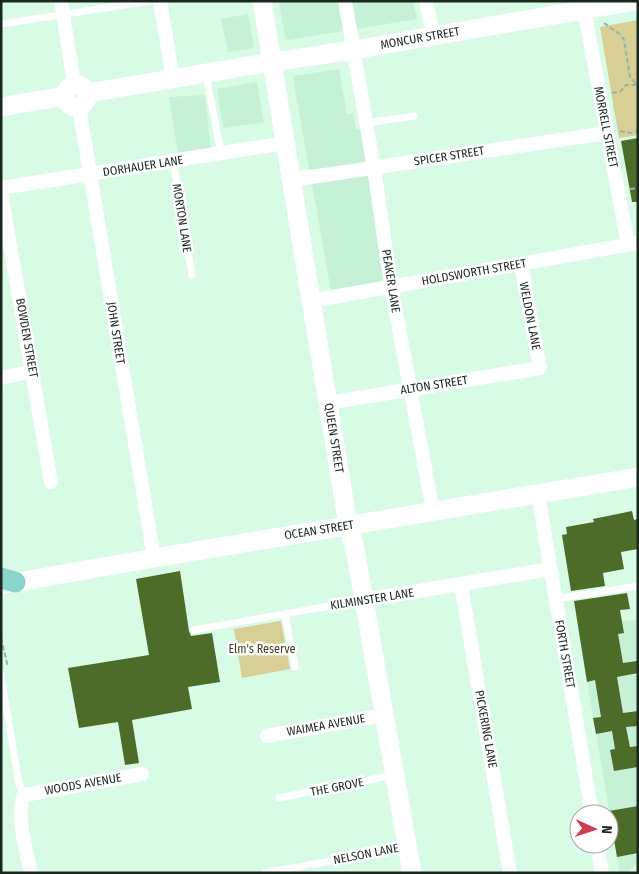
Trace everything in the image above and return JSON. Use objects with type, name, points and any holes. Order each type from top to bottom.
[{"type":"street","points":[[160,1],[172,79]]},
{"type":"street","name":"QUEEN STREET","points":[[262,1],[348,526],[364,600],[412,873]]},
{"type":"street","name":"PEAKER LANE","points":[[345,1],[374,168],[391,286],[433,512]]},
{"type":"street","points":[[426,1],[433,35]]},
{"type":"street","name":"MONCUR STREET","points":[[1,107],[353,50],[556,10],[584,9],[635,1]]},
{"type":"street","name":"JOHN STREET","points":[[62,8],[154,558]]},
{"type":"street","name":"MORRELL STREET","points":[[584,9],[607,133],[633,244]]},
{"type":"street","name":"SPICER STREET","points":[[291,180],[607,133]]},
{"type":"street","name":"DORHAUER LANE","points":[[1,188],[285,143]]},
{"type":"street","name":"BOWDEN STREET","points":[[1,193],[51,482]]},
{"type":"street","name":"HOLDSWORTH STREET","points":[[311,301],[633,244]]},
{"type":"street","name":"WELDON LANE","points":[[521,264],[540,368]]},
{"type":"street","name":"ALTON STREET","points":[[328,403],[540,368]]},
{"type":"street","points":[[1,378],[33,371]]},
{"type":"street","name":"OCEAN STREET","points":[[6,582],[638,477]]},
{"type":"street","name":"FORTH STREET","points":[[538,494],[590,804]]},
{"type":"street","name":"KILMINSTER LANE","points":[[364,600],[550,569]]},
{"type":"street","name":"PICKERING LANE","points":[[461,584],[510,873]]},
{"type":"street","name":"WAIMEA AVENUE","points":[[267,736],[384,715]]},
{"type":"street","name":"WOODS AVENUE","points":[[24,795],[142,774]]},
{"type":"street","points":[[24,795],[22,816],[31,873]]},
{"type":"street","points":[[599,854],[602,873]]},
{"type":"lane","points":[[1,24],[62,8],[150,1]]},
{"type":"lane","points":[[206,74],[221,153]]},
{"type":"lane","points":[[365,123],[416,116]]},
{"type":"lane","name":"MORTON LANE","points":[[173,161],[192,275]]},
{"type":"lane","points":[[556,600],[638,586]]},
{"type":"lane","name":"KILMINSTER LANE","points":[[194,630],[364,600]]},
{"type":"lane","points":[[285,614],[295,667]]},
{"type":"lane","points":[[1,674],[19,784],[24,795]]},
{"type":"lane","name":"THE GROVE","points":[[279,798],[394,775]]},
{"type":"lane","name":"NELSON LANE","points":[[266,873],[407,846]]},
{"type":"path","points":[[604,23],[621,35],[630,77],[638,86]]},
{"type":"path","points":[[600,96],[621,91],[624,86],[630,84],[638,86]]},
{"type":"path","points":[[607,133],[620,130],[630,133],[638,132]]},
{"type":"shaded area","points":[[279,1],[413,1],[417,19],[288,40],[285,38]]},
{"type":"shaded area","points":[[248,14],[254,48],[228,52],[221,19]]},
{"type":"shaded area","points":[[339,69],[347,114],[353,113],[356,129],[361,129],[387,280],[331,290],[293,79],[294,76]]},
{"type":"shaded area","points":[[257,82],[264,122],[223,128],[217,89]]},
{"type":"shaded area","points":[[205,95],[211,149],[178,155],[169,97]]},
{"type":"shaded area","points":[[638,619],[638,862],[627,873],[620,873],[617,854],[619,854],[619,804],[608,804],[578,629]]},
{"type":"green space","points":[[638,20],[638,135],[619,138],[600,27]]},
{"type":"green space","name":"Elm's Reserve","points":[[281,621],[290,669],[242,678],[234,629]]},
{"type":"building","points":[[638,138],[638,202],[632,202],[621,141]]},
{"type":"building","points":[[632,511],[634,520],[638,519],[638,549],[621,552],[624,569],[603,573],[605,586],[571,591],[562,535],[567,534],[566,527],[594,522],[593,519]]},
{"type":"building","points":[[180,571],[189,631],[191,636],[212,633],[220,682],[188,687],[192,709],[132,720],[139,763],[125,765],[118,722],[79,728],[68,668],[149,655],[136,579]]},
{"type":"building","points":[[627,593],[630,609],[620,610],[624,633],[618,634],[623,663],[637,661],[638,673],[617,677],[623,713],[638,711],[638,726],[626,727],[630,747],[638,746],[638,767],[614,771],[610,750],[615,749],[612,731],[596,734],[593,718],[601,717],[595,680],[587,682],[574,601]]},
{"type":"building","points":[[638,806],[638,853],[617,857],[616,854],[619,854],[619,809]]}]
